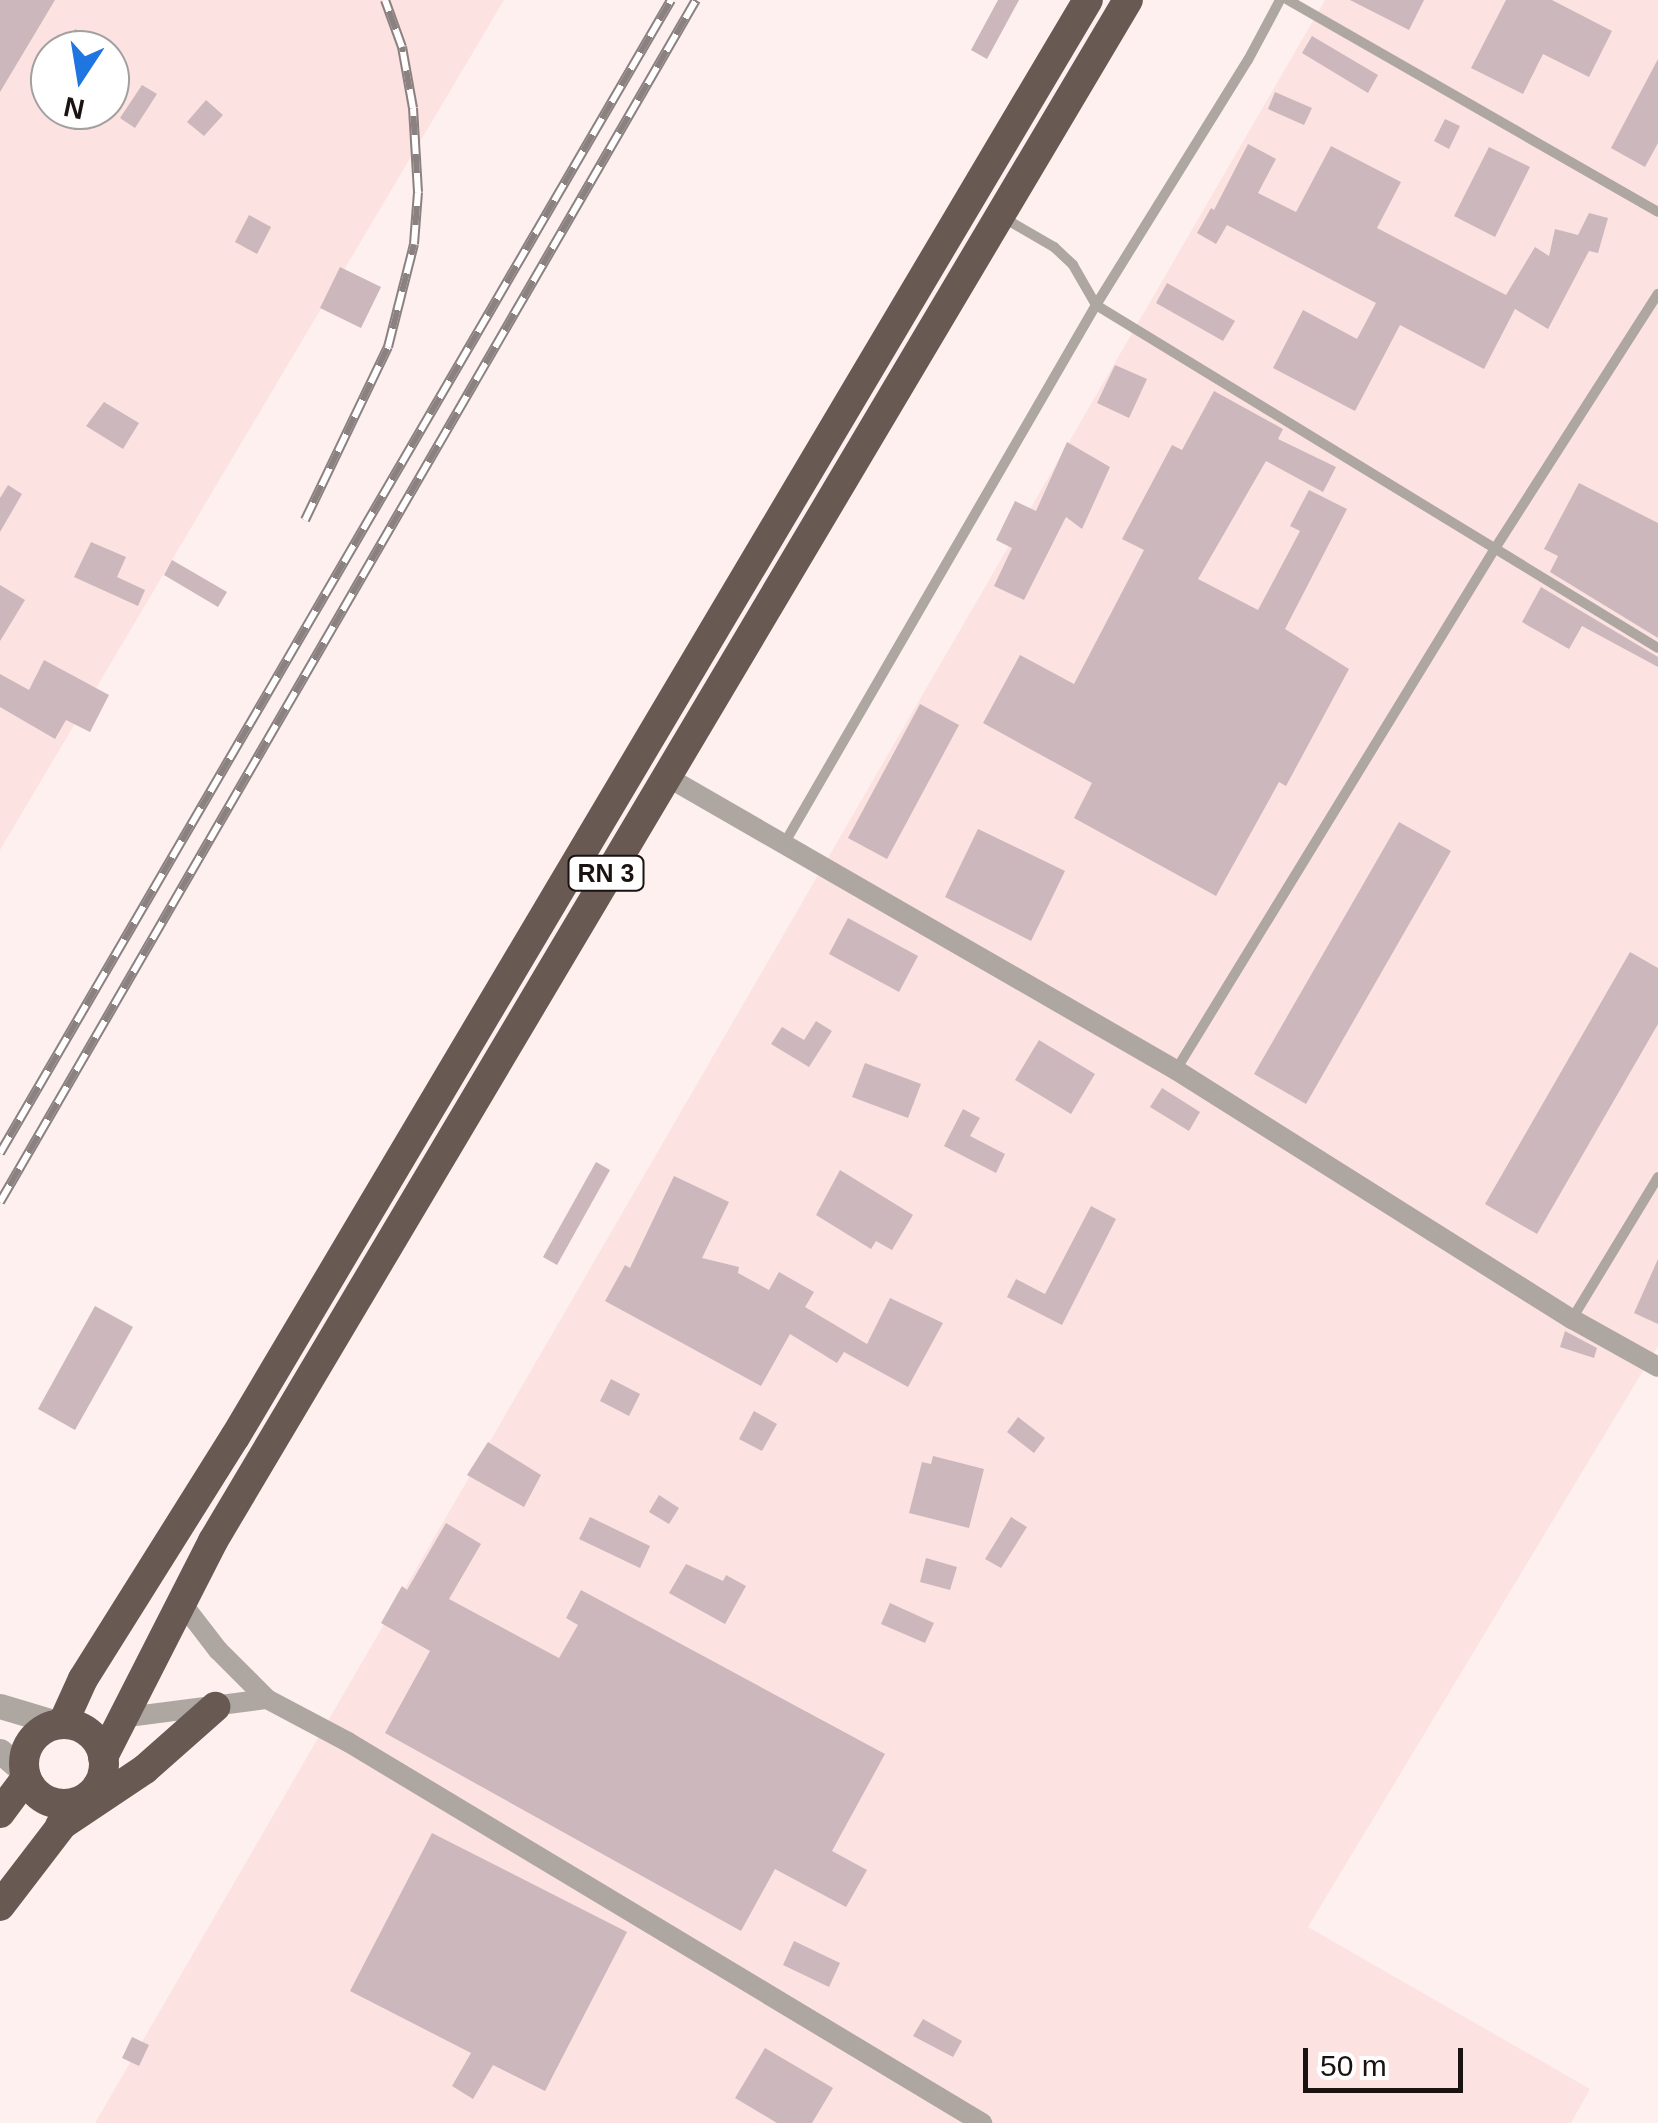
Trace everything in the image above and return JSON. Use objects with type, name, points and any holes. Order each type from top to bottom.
[{"type":"highway","name":"RN 3","points":[[60,1723],[82,1679],[255,1404],[1088,0]]},
{"type":"highway","name":"RN 3","points":[[104,1757],[120,1718],[182,1602],[664,776],[1128,0]]},
{"type":"highway","points":[[60,1826],[145,1769],[215,1707]]},
{"type":"highway","points":[[0,1813],[25,1775],[30,1740],[60,1723],[94,1736],[104,1757],[100,1782],[60,1826],[0,1906]]},
{"type":"highway","points":[[25,1775],[43,1799],[69,1804],[82,1800]]},
{"type":"street","points":[[664,776],[1176,1070],[1572,1319],[1658,1367]]},
{"type":"street","points":[[182,1602],[218,1650],[267,1700],[348,1742],[982,2123]]},
{"type":"street","points":[[120,1718],[267,1700]]},
{"type":"street","points":[[0,1706],[60,1723]]},
{"type":"street","points":[[0,1751],[25,1775]]},
{"type":"lane","points":[[784,844],[1096,305],[1248,60],[1280,0]]},
{"type":"lane","points":[[1288,0],[1658,212]]},
{"type":"lane","points":[[1001,216],[1054,247],[1073,265],[1096,305],[1658,648]]},
{"type":"lane","points":[[1176,1070],[1494,550],[1658,294]]},
{"type":"lane","points":[[1572,1319],[1658,1177]]},
{"type":"shaded area","points":[[0,0],[504,0],[0,850]]},
{"type":"shaded area","points":[[1325,0],[1658,0],[1658,1346],[1308,1927],[1590,2089],[1571,2123],[95,2123]]},
{"type":"building","points":[[0,0],[55,0],[37,30],[30,30],[30,42],[0,92]]},
{"type":"building","points":[[998,0],[1019,0],[987,59],[971,50]]},
{"type":"building","points":[[1350,0],[1424,0],[1409,30]]},
{"type":"building","points":[[1506,0],[1552,0],[1612,31],[1589,77],[1543,54],[1523,94],[1471,68]]},
{"type":"building","points":[[1312,36],[1378,75],[1368,93],[1302,53]]},
{"type":"building","points":[[1658,59],[1658,143],[1645,167],[1611,148]]},
{"type":"building","points":[[142,85],[157,94],[135,128],[130,125],[130,103]]},
{"type":"building","points":[[1275,92],[1312,108],[1304,125],[1268,109]]},
{"type":"building","points":[[206,100],[223,115],[204,136],[187,122]]},
{"type":"building","points":[[1445,119],[1460,126],[1449,149],[1434,141]]},
{"type":"building","points":[[1248,144],[1276,159],[1258,193],[1296,212],[1331,146],[1401,182],[1377,228],[1506,295],[1535,247],[1549,256],[1555,229],[1578,235],[1589,213],[1608,218],[1598,253],[1589,251],[1548,329],[1515,309],[1484,369],[1400,325],[1355,411],[1273,368],[1303,310],[1357,339],[1376,303],[1227,225],[1216,244],[1197,233],[1211,208],[1214,210]]},
{"type":"building","points":[[1489,147],[1530,167],[1495,237],[1454,216]]},
{"type":"building","points":[[249,215],[271,227],[257,254],[235,242]]},
{"type":"building","points":[[340,267],[381,287],[361,328],[320,308]]},
{"type":"building","points":[[1167,283],[1235,321],[1223,341],[1156,303]]},
{"type":"building","points":[[1115,365],[1147,379],[1129,418],[1097,403]]},
{"type":"building","points":[[1214,391],[1283,429],[1278,439],[1336,467],[1323,492],[1266,461],[1198,579],[1258,610],[1300,531],[1290,526],[1309,490],[1347,509],[1285,629],[1349,669],[1286,786],[1279,782],[1216,896],[1074,818],[1092,783],[983,723],[1020,655],[1074,684],[1144,550],[1122,539],[1172,445],[1182,450]]},
{"type":"building","points":[[104,402],[139,423],[123,449],[86,426]]},
{"type":"building","points":[[1067,442],[1110,467],[1082,529],[1066,517],[1024,600],[994,586],[1012,548],[996,540],[1015,501],[1036,511]]},
{"type":"building","points":[[1579,483],[1658,523],[1658,638],[1550,572],[1558,556],[1544,549]]},
{"type":"building","points":[[8,485],[22,494],[0,532],[0,498]]},
{"type":"building","points":[[91,542],[126,557],[117,577],[145,590],[138,606],[74,577]]},
{"type":"building","points":[[172,560],[227,592],[218,607],[164,575]]},
{"type":"building","points":[[0,585],[25,600],[0,641]]},
{"type":"building","points":[[1541,587],[1658,657],[1658,667],[1582,626],[1569,649],[1522,622]]},
{"type":"building","points":[[44,660],[109,695],[90,732],[66,720],[55,739],[0,707],[0,674],[29,690]]},
{"type":"building","points":[[920,704],[959,725],[887,859],[848,838]]},
{"type":"building","points":[[1399,822],[1451,851],[1306,1104],[1254,1074]]},
{"type":"building","points":[[978,829],[1065,871],[1031,941],[945,897]]},
{"type":"building","points":[[848,918],[918,956],[899,992],[829,954]]},
{"type":"building","points":[[1630,952],[1658,968],[1658,1024],[1537,1234],[1485,1204]]},
{"type":"building","points":[[816,1021],[832,1031],[809,1067],[771,1044],[782,1027],[804,1040]]},
{"type":"building","points":[[1039,1040],[1095,1074],[1071,1114],[1015,1080]]},
{"type":"building","points":[[865,1063],[921,1084],[908,1118],[852,1097]]},
{"type":"building","points":[[1162,1088],[1200,1112],[1189,1131],[1150,1107]]},
{"type":"building","points":[[963,1109],[980,1118],[970,1136],[1005,1154],[996,1173],[944,1146]]},
{"type":"building","points":[[596,1162],[610,1170],[557,1265],[543,1257]]},
{"type":"building","points":[[840,1170],[913,1215],[892,1250],[876,1241],[871,1249],[816,1215]]},
{"type":"building","points":[[674,1176],[729,1202],[702,1258],[739,1267],[738,1273],[769,1290],[779,1272],[814,1292],[805,1307],[867,1344],[890,1298],[943,1323],[908,1387],[844,1352],[837,1363],[790,1334],[761,1386],[605,1301],[625,1265],[630,1268]]},
{"type":"building","points":[[1091,1206],[1116,1219],[1062,1325],[1007,1297],[1016,1279],[1045,1294]]},
{"type":"building","points":[[1658,1259],[1658,1324],[1634,1313]]},
{"type":"building","points":[[95,1306],[133,1327],[75,1430],[38,1409]]},
{"type":"building","points":[[1565,1331],[1597,1348],[1594,1358],[1560,1347]]},
{"type":"building","points":[[611,1379],[640,1394],[629,1416],[600,1401]]},
{"type":"building","points":[[754,1411],[777,1424],[762,1451],[739,1439]]},
{"type":"building","points":[[1018,1417],[1045,1438],[1034,1453],[1007,1432]]},
{"type":"building","points":[[488,1442],[541,1475],[524,1507],[467,1475]]},
{"type":"building","points":[[933,1456],[984,1469],[969,1528],[909,1513],[922,1462],[931,1464]]},
{"type":"building","points":[[659,1495],[679,1508],[669,1524],[649,1512]]},
{"type":"building","points":[[590,1517],[650,1546],[640,1568],[579,1539]]},
{"type":"building","points":[[1011,1517],[1027,1527],[1001,1568],[985,1559]]},
{"type":"building","points":[[446,1523],[481,1544],[449,1599],[559,1658],[578,1625],[566,1618],[581,1590],[885,1754],[832,1851],[867,1870],[846,1907],[775,1869],[741,1931],[385,1733],[430,1651],[381,1623],[402,1586],[407,1590]]},
{"type":"building","points":[[926,1558],[957,1567],[950,1590],[920,1582]]},
{"type":"building","points":[[686,1564],[723,1581],[726,1575],[746,1586],[725,1624],[669,1593]]},
{"type":"building","points":[[890,1603],[934,1623],[925,1643],[881,1624]]},
{"type":"building","points":[[432,1833],[627,1932],[545,2091],[493,2065],[473,2099],[452,2086],[471,2053],[350,1991]]},
{"type":"building","points":[[794,1941],[840,1963],[829,1987],[783,1965]]},
{"type":"building","points":[[923,2019],[962,2041],[953,2057],[913,2036]]},
{"type":"building","points":[[132,2037],[149,2045],[139,2066],[122,2058]]},
{"type":"building","points":[[765,2048],[833,2088],[812,2123],[777,2123],[735,2098]]},
{"type":"railway","points":[[305,520],[388,347],[414,244],[418,192],[413,108],[402,47],[385,0]]},
{"type":"railway","points":[[0,1153],[671,0]]},
{"type":"railway","points":[[0,1202],[696,0]]}]
